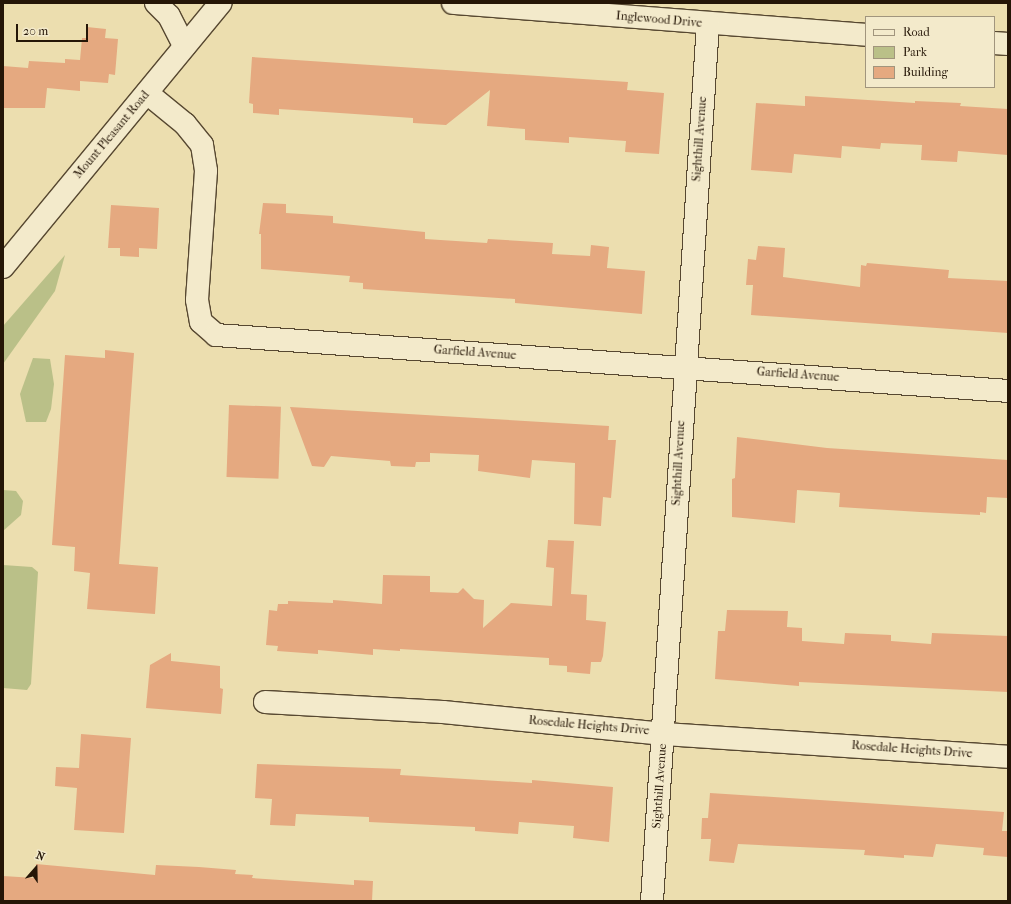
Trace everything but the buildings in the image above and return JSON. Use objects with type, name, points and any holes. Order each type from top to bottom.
[{"type":"street","points":[[156,3],[170,16],[184,46]]},
{"type":"street","name":"Mount Pleasant Road","points":[[3,267],[221,3]]},
{"type":"street","name":"Inglewood Drive","points":[[453,3],[708,24],[865,35]]},
{"type":"street","name":"Sighthill Avenue","points":[[652,901],[664,734],[685,367],[708,24]]},
{"type":"street","points":[[995,43],[1008,44]]},
{"type":"street","name":"Garfield Avenue","points":[[147,93],[185,124],[202,145],[206,171],[197,300],[201,322],[216,335],[1008,391]]},
{"type":"street","name":"Rosedale Heights Drive","points":[[265,702],[442,712],[664,734],[1008,757]]},
{"type":"green space","points":[[65,255],[55,291],[3,364],[3,326]]},
{"type":"green space","points":[[33,358],[50,359],[54,384],[51,409],[46,422],[26,422],[20,394]]},
{"type":"green space","points":[[3,490],[16,491],[23,501],[21,515],[3,531]]},
{"type":"green space","points":[[3,565],[32,567],[38,572],[31,684],[27,690],[3,688]]}]
